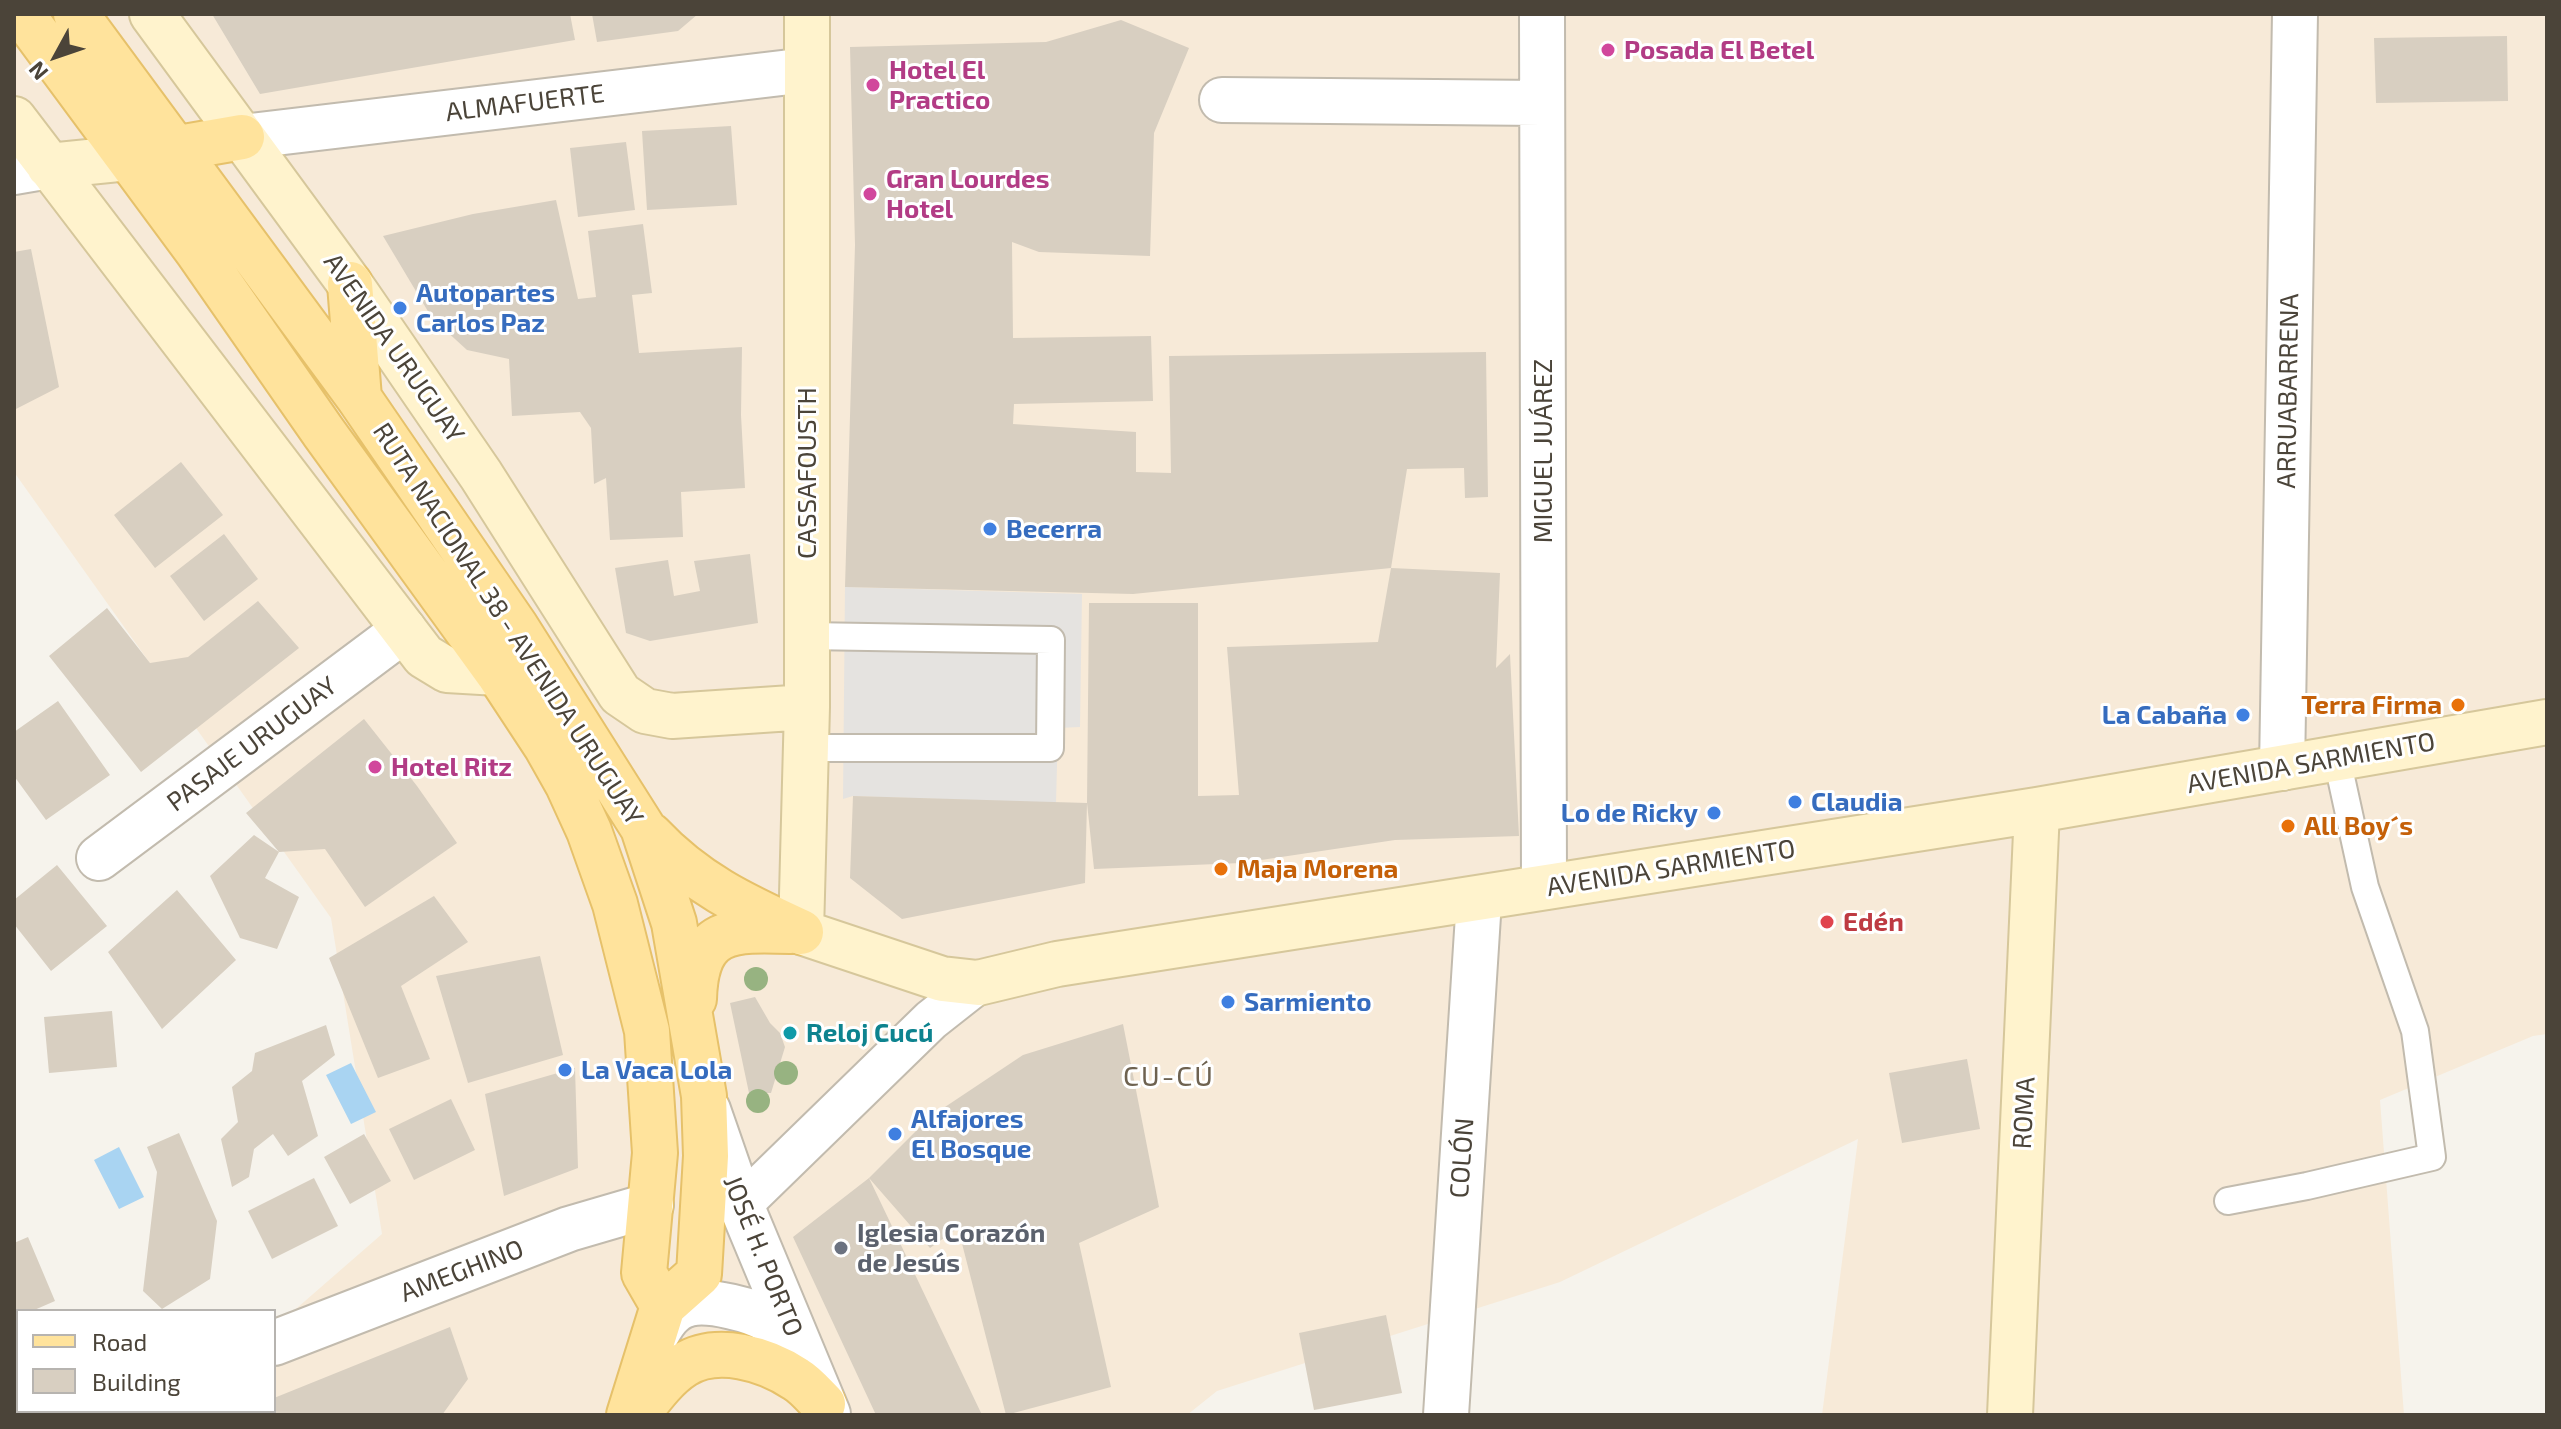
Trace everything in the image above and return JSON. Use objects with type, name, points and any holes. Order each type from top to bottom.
[{"type":"main road","name":"RUTA NACIONAL 38 - AVENIDA URUGUAY","points":[[22,14],[198,252],[324,433],[498,673],[568,785],[589,831],[615,904],[647,1031],[655,1153],[644,1273],[658,1323]]},
{"type":"main road","name":"RUTA NACIONAL 38 - AVENIDA URUGUAY","points":[[76,14],[359,398],[507,613],[643,828],[674,923],[704,1096],[706,1156],[699,1274],[658,1323]]},
{"type":"main road","name":"AVENIDA URUGUAY","points":[[152,14],[350,284],[481,475],[620,694],[645,711],[672,716],[807,727]]},
{"type":"main road","name":"CASSAFOUSTH","points":[[801,932],[807,727],[807,14]]},
{"type":"main road","points":[[14,119],[31,169],[424,656],[447,670],[498,673]]},
{"type":"main road","points":[[31,169],[128,158],[242,137]]},
{"type":"main road","points":[[350,284],[359,398]]},
{"type":"main road","points":[[525,713],[599,796],[643,828],[683,868],[715,890],[801,932]]},
{"type":"main road","name":"AVENIDA SARMIENTO","points":[[801,932],[942,979],[978,983],[1057,964],[2037,810],[2547,722]]},
{"type":"main road","name":"ROMA","points":[[2010,1415],[2037,810]]},
{"type":"main road","points":[[693,1024],[694,978],[711,942],[724,935],[755,930],[801,932]]},
{"type":"main road","points":[[629,1415],[658,1323]]},
{"type":"main road","points":[[637,1415],[668,1377],[686,1363],[710,1356],[752,1358],[776,1366],[800,1381],[826,1410]]},
{"type":"street","name":"MIGUEL JUÁREZ","points":[[1542,14],[1544,887]]},
{"type":"street","name":"ARRUABARRENA","points":[[2282,768],[2295,14]]},
{"type":"street","name":"ALMAFUERTE","points":[[242,137],[807,70]]},
{"type":"street","points":[[1222,100],[1541,103]]},
{"type":"street","name":"PASAJE URUGUAY","points":[[99,858],[404,630]]},
{"type":"street","name":"COLÓN","points":[[1446,1415],[1479,900]]},
{"type":"street","points":[[741,1205],[931,1020],[978,983]]},
{"type":"street","name":"JOSÉ H. PORTO","points":[[704,1096],[741,1205],[826,1410]]},
{"type":"street","name":"AMEGHINO","points":[[276,1342],[569,1229],[651,1205]]},
{"type":"street","points":[[658,1323],[690,1303],[743,1309],[768,1320],[799,1346]]},
{"type":"lane","points":[[807,636],[1051,640],[1050,748],[807,727]]},
{"type":"lane","points":[[2228,1201],[2432,1157],[2415,1031],[2365,887],[2337,759]]},
{"type":"shaded area","points":[[14,14],[2547,14],[2547,1034],[2533,1036],[2380,1100],[2404,1415],[1822,1415],[1858,1139],[1560,1282],[1217,1391],[1187,1415],[173,1415],[276,1413],[276,1326],[382,1234],[331,918],[14,472]]},
{"type":"shaded area","points":[[845,587],[1082,594],[1080,727],[1058,728],[1056,803],[853,796],[843,799]]},
{"type":"water","points":[[351,1063],[376,1112],[351,1124],[326,1075]]},
{"type":"water","points":[[119,1147],[144,1197],[119,1209],[94,1160]]},
{"type":"building","points":[[212,14],[570,14],[575,40],[260,94]]},
{"type":"building","points":[[592,14],[698,14],[678,31],[597,42]]},
{"type":"building","points":[[1121,20],[1189,48],[1154,133],[1150,256],[1039,252],[1012,242],[1013,338],[1151,336],[1153,401],[1014,404],[1013,424],[1136,432],[1136,472],[1171,473],[1169,356],[1486,352],[1488,497],[1465,498],[1464,468],[1407,469],[1391,568],[1133,594],[845,587],[855,245],[850,47],[1046,42]]},
{"type":"building","points":[[2507,36],[2508,101],[2376,103],[2374,38]]},
{"type":"building","points":[[731,126],[737,205],[647,210],[642,131]]},
{"type":"building","points":[[626,142],[635,210],[578,217],[570,148]]},
{"type":"building","points":[[556,200],[578,299],[596,297],[588,231],[643,224],[652,293],[632,295],[639,353],[742,347],[741,415],[745,488],[681,492],[683,537],[610,540],[606,478],[594,484],[591,428],[580,412],[512,416],[509,359],[467,350],[432,318],[383,236],[473,214]]},
{"type":"building","points":[[31,249],[59,387],[14,410],[14,252]]},
{"type":"building","points":[[181,462],[223,515],[155,568],[114,515]]},
{"type":"building","points":[[224,534],[258,579],[204,621],[170,576]]},
{"type":"building","points":[[750,554],[758,623],[650,641],[626,633],[615,568],[668,560],[674,596],[700,591],[694,561]]},
{"type":"building","points":[[1391,568],[1500,573],[1496,668],[1510,654],[1519,836],[1395,840],[1241,863],[1094,869],[1087,803],[1089,603],[1198,603],[1198,796],[1239,795],[1227,647],[1378,642]]},
{"type":"building","points":[[258,601],[299,648],[141,772],[49,656],[107,608],[150,663],[188,657]]},
{"type":"building","points":[[58,701],[110,775],[46,820],[14,776],[14,732]]},
{"type":"building","points":[[364,719],[457,843],[365,907],[325,849],[279,852],[246,813]]},
{"type":"building","points":[[853,796],[1087,803],[1085,883],[902,919],[850,878]]},
{"type":"building","points":[[254,835],[279,852],[265,878],[299,897],[277,949],[240,938],[210,876]]},
{"type":"building","points":[[57,865],[107,926],[51,971],[14,924],[14,900]]},
{"type":"building","points":[[177,890],[236,960],[162,1029],[108,952]]},
{"type":"building","points":[[434,896],[468,942],[401,986],[430,1059],[378,1078],[329,958]]},
{"type":"building","points":[[540,956],[563,1055],[468,1083],[436,976]]},
{"type":"building","points":[[755,997],[770,1023],[780,1033],[785,1047],[771,1093],[749,1093],[730,1003]]},
{"type":"building","points":[[112,1011],[117,1067],[49,1073],[44,1017]]},
{"type":"building","points":[[1123,1024],[1159,1207],[1079,1243],[1111,1387],[1006,1415],[958,1228],[930,1248],[869,1178],[930,1117],[1023,1055]]},
{"type":"building","points":[[326,1025],[335,1055],[302,1081],[318,1136],[288,1156],[273,1134],[254,1149],[249,1177],[232,1187],[221,1139],[238,1122],[232,1087],[252,1071],[255,1053]]},
{"type":"building","points":[[1967,1059],[1980,1129],[1902,1143],[1889,1073]]},
{"type":"building","points":[[575,1068],[578,1168],[504,1196],[485,1094]]},
{"type":"building","points":[[451,1099],[475,1150],[414,1180],[389,1129]]},
{"type":"building","points":[[179,1133],[217,1221],[210,1279],[162,1309],[143,1291],[157,1172],[147,1147]]},
{"type":"building","points":[[364,1134],[391,1181],[350,1204],[324,1157]]},
{"type":"building","points":[[314,1178],[338,1226],[272,1259],[248,1211]]},
{"type":"building","points":[[869,1178],[982,1415],[876,1415],[793,1237]]},
{"type":"building","points":[[28,1237],[55,1301],[37,1309],[16,1309],[14,1318],[14,1243]]},
{"type":"building","points":[[1386,1315],[1402,1393],[1314,1410],[1299,1333]]},
{"type":"building","points":[[450,1327],[468,1379],[442,1415],[258,1415],[276,1413],[276,1397]]},
{"type":"place","name":"Posada El Betel","points":[[1608,50]]},
{"type":"place","name":"Hotel El Practico","points":[[873,85]]},
{"type":"place","name":"Gran Lourdes Hotel","points":[[870,194]]},
{"type":"place","name":"Autopartes Carlos Paz","points":[[400,308]]},
{"type":"place","name":"Becerra","points":[[990,529]]},
{"type":"place","name":"Terra Firma","points":[[2458,705]]},
{"type":"place","name":"La Cabaña","points":[[2243,715]]},
{"type":"place","name":"Hotel Ritz","points":[[375,767]]},
{"type":"place","name":"Claudia","points":[[1795,802]]},
{"type":"place","name":"Lo de Ricky","points":[[1714,813]]},
{"type":"place","name":"All Boy´s","points":[[2288,826]]},
{"type":"place","name":"Maja Morena","points":[[1221,869]]},
{"type":"place","name":"Edén","points":[[1827,922]]},
{"type":"place","name":"Sarmiento","points":[[1228,1002]]},
{"type":"place","name":"Reloj Cucú","points":[[790,1033]]},
{"type":"place","name":"La Vaca Lola","points":[[565,1070]]},
{"type":"place","name":"Alfajores El Bosque","points":[[895,1134]]},
{"type":"place","name":"Iglesia Corazón de Jesús","points":[[841,1248]]},
{"type":"district","name":"CU-CÚ","points":[[1169,1077]]}]
